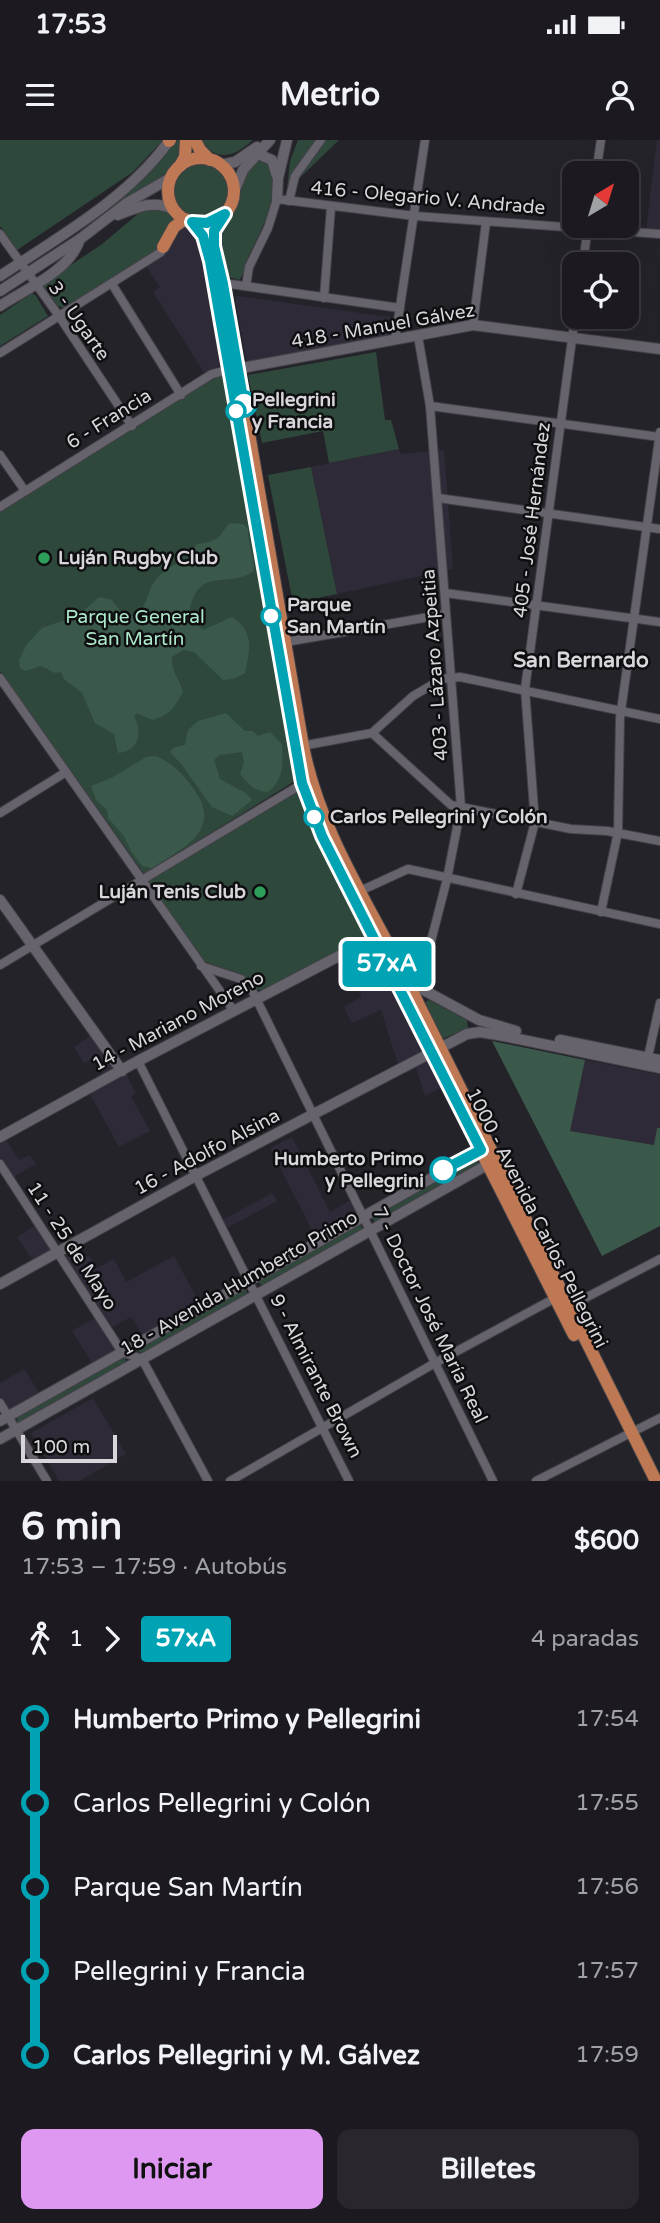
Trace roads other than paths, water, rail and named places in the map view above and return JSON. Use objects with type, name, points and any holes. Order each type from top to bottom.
[{"type":"main road","points":[[0,276],[123,191],[158,157],[170,140]]},
{"type":"main road","points":[[175,210],[169,195],[176,172],[185,157],[186,140]]},
{"type":"main road","points":[[195,140],[200,150],[230,177],[234,192]]},
{"type":"main road","points":[[0,291],[80,239],[127,203],[197,159],[235,162],[269,140]]},
{"type":"main road","points":[[163,247],[174,227],[188,221],[207,223],[225,214],[231,204],[239,175],[269,140]]},
{"type":"main road","points":[[276,199],[287,140]]},
{"type":"main road","points":[[258,153],[272,160],[278,178]]},
{"type":"main road","points":[[108,219],[140,206],[157,204],[175,210],[188,221]]},
{"type":"main road","name":"1000 - Avenida Carlos Pellegrini","points":[[225,214],[213,236],[223,284],[233,370],[306,781],[322,836],[492,1161],[628,1434],[656,1481]]},
{"type":"main road","name":"1000 - Avenida Carlos Pellegrini","points":[[188,221],[201,231],[205,240],[233,370],[286,642],[300,746]]},
{"type":"main road","points":[[45,261],[62,234]]},
{"type":"main road","points":[[39,250],[55,248],[80,239]]},
{"type":"main road","points":[[0,306],[66,264],[77,250],[80,239]]},
{"type":"main road","name":"418 - Manuel Gálvez","points":[[233,370],[473,325],[660,349]]},
{"type":"main road","name":"1000 - Avenida Carlos Pellegrini","points":[[306,781],[360,891],[413,985],[435,1050]]},
{"type":"main road","points":[[0,900],[122,1071]]},
{"type":"main road","points":[[339,956],[392,973],[470,1015],[506,1029],[660,1060]]},
{"type":"main road","name":"14 - Mariano Moreno","points":[[0,1137],[339,956]]},
{"type":"main road","points":[[467,1034],[470,1015]]},
{"type":"main road","points":[[467,1034],[480,1032],[504,1036],[660,1068]]},
{"type":"main road","name":"16 - Adolfo Alsina","points":[[0,1284],[197,1175],[467,1034]]},
{"type":"main road","name":"18 - Avenida Humberto Primo","points":[[4,1419],[485,1148]]},
{"type":"main road","name":"18 - Avenida Humberto Primo","points":[[0,1439],[492,1161]]},
{"type":"main road","name":"1000 - Avenida Carlos Pellegrini","points":[[628,1434],[647,1481]]},
{"type":"street","points":[[289,201],[295,176],[321,140]]},
{"type":"street","points":[[395,340],[425,140]]},
{"type":"street","points":[[598,161],[601,140]]},
{"type":"street","points":[[246,286],[249,267],[268,228],[276,199]]},
{"type":"street","name":"416 - Olegario V. Andrade","points":[[276,199],[415,216],[562,226]]},
{"type":"street","points":[[324,298],[331,207]]},
{"type":"street","points":[[473,325],[486,222]]},
{"type":"street","name":"416 - Olegario V. Andrade","points":[[639,232],[660,234]]},
{"type":"street","name":"3 - Ugarte","points":[[0,234],[132,426]]},
{"type":"street","points":[[0,353],[111,284],[160,252],[163,247]]},
{"type":"street","points":[[111,284],[181,395]]},
{"type":"street","points":[[223,284],[400,308]]},
{"type":"street","name":"405 - José Hernández","points":[[516,894],[535,822],[525,689],[574,329]]},
{"type":"street","name":"403 - Lázaro Azpeitia","points":[[413,985],[447,879],[461,807],[430,406],[418,336]]},
{"type":"street","name":"6 - Francia","points":[[0,507],[212,374],[233,370]]},
{"type":"street","points":[[430,406],[660,435],[621,710],[618,832],[601,912]]},
{"type":"street","points":[[0,455],[25,491]]},
{"type":"street","points":[[438,498],[660,530]]},
{"type":"street","points":[[444,593],[660,622]]},
{"type":"street","points":[[286,642],[446,614]]},
{"type":"street","points":[[300,746],[372,733],[404,702],[434,683],[450,677],[525,689],[660,719]]},
{"type":"street","points":[[0,678],[234,1011]]},
{"type":"street","points":[[372,733],[446,803],[571,829],[618,832],[660,841]]},
{"type":"street","points":[[0,813],[66,772]]},
{"type":"street","points":[[0,965],[306,781]]},
{"type":"street","points":[[360,891],[408,869],[660,924]]},
{"type":"street","name":"14 - Mariano Moreno","points":[[339,956],[374,936]]},
{"type":"street","name":"7 - Doctor José María Real","points":[[201,965],[246,982],[256,999],[494,1481]]},
{"type":"street","points":[[648,1057],[660,1003]]},
{"type":"street","name":"9 - Almirante Brown","points":[[138,1061],[349,1481]]},
{"type":"street","name":"11 - 25 de Mayo","points":[[0,1164],[122,1352]]},
{"type":"street","points":[[565,1309],[660,1259]]},
{"type":"street","points":[[230,1481],[558,1296]]},
{"type":"street","points":[[122,1352],[142,1359],[208,1481]]},
{"type":"street","points":[[0,1403],[4,1419],[16,1430],[47,1481]]},
{"type":"street","points":[[536,1481],[660,1418]]},
{"type":"place","name":"Pellegrini y Francia","points":[[236,411]]},
{"type":"place","name":"Luján Rugby Club","points":[[44,558]]},
{"type":"place","name":"Parque San Martín","points":[[271,616]]},
{"type":"place","name":"Carlos Pellegrini y Colón","points":[[314,817]]},
{"type":"place","name":"Luján Tenis Club","points":[[260,892]]},
{"type":"place","name":"Humberto Primo y Pellegrini","points":[[443,1170]]},
{"type":"district","name":"San Bernardo","points":[[581,660]]},
{"type":"park label","name":"Parque General San Martín","points":[[135,628]]}]
